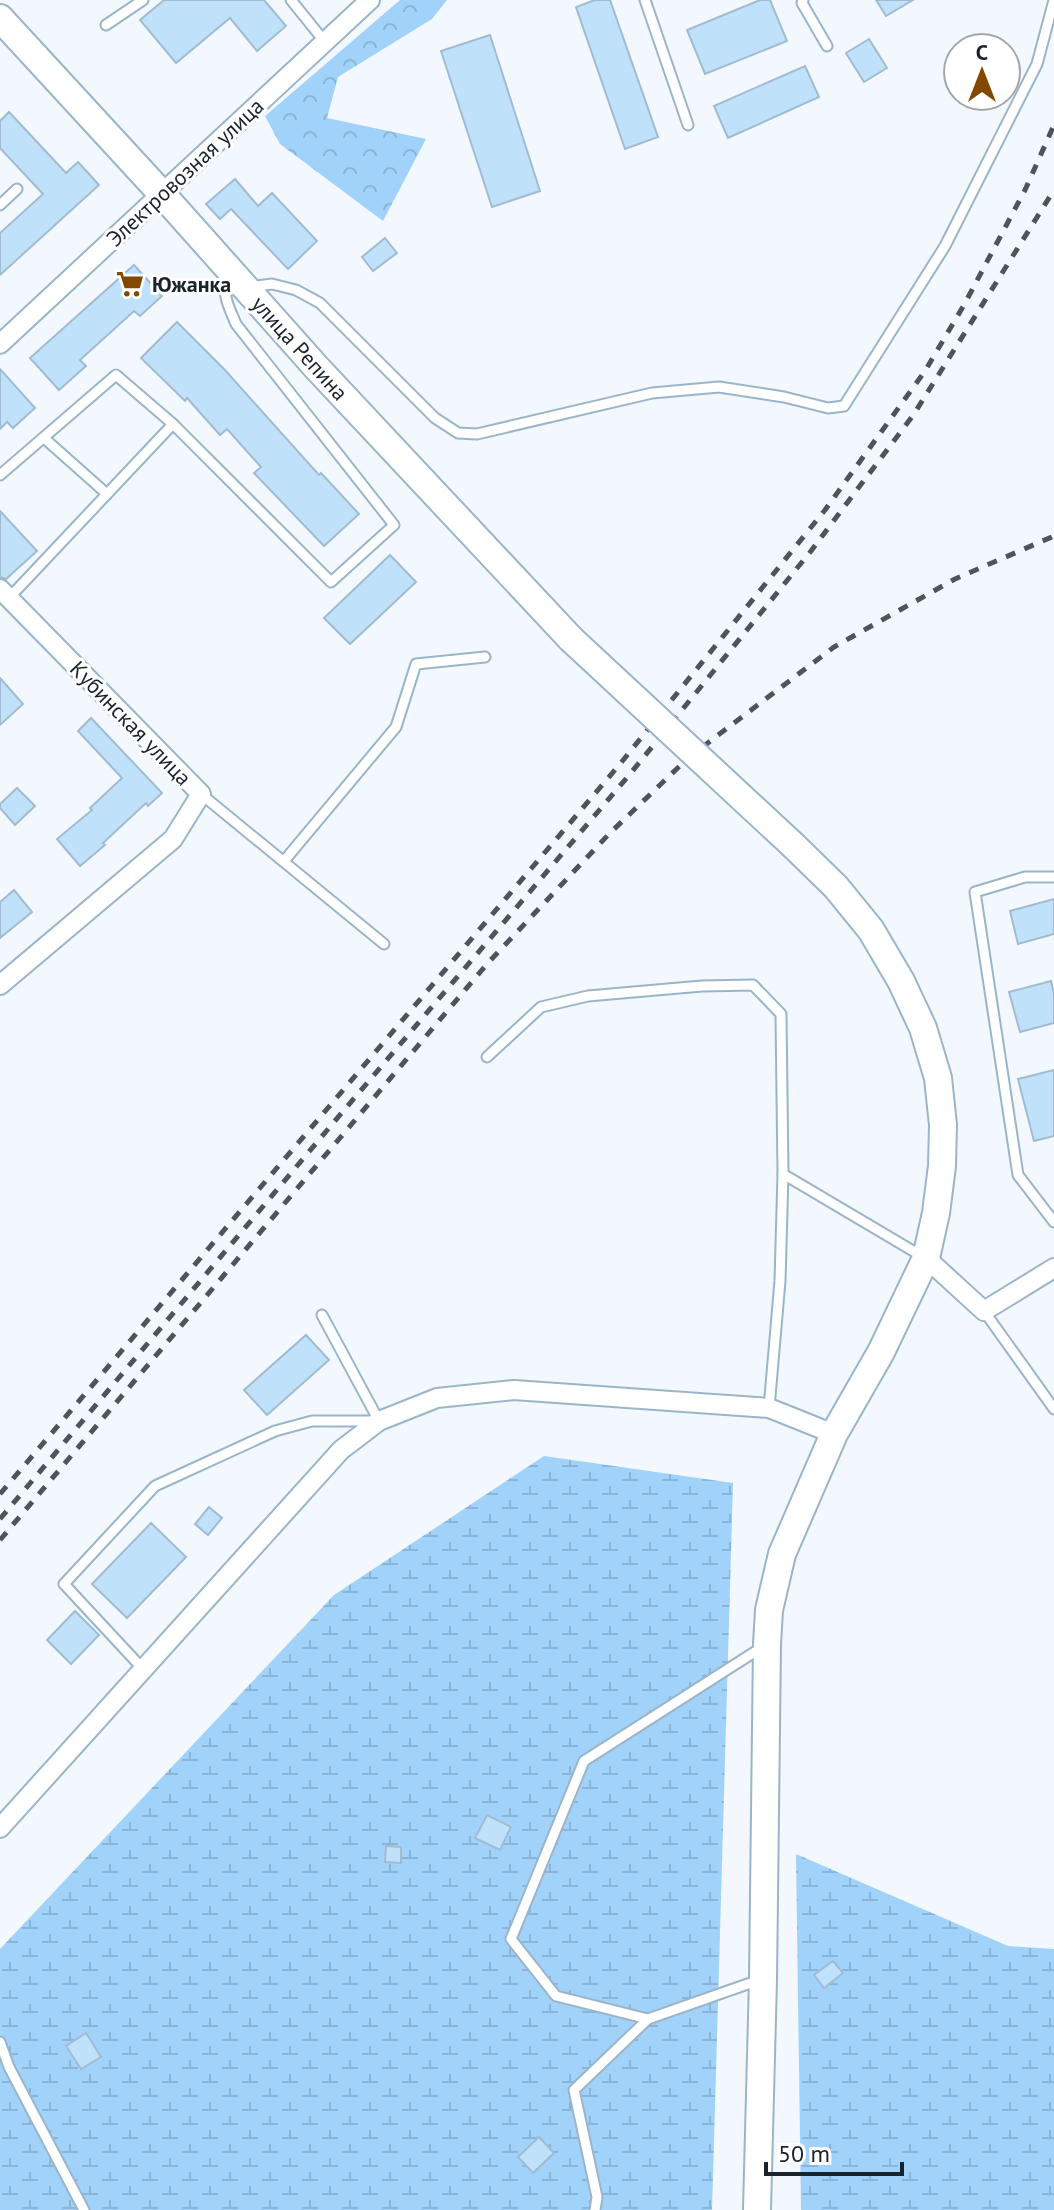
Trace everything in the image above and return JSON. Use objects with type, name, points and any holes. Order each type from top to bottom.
[{"type":"main road","name":"улица Репина","points":[[0,18],[317,368],[571,639],[836,887],[871,930],[901,981],[923,1028],[938,1078],[943,1125],[942,1166],[926,1258],[881,1352],[834,1434],[782,1554],[769,1610],[757,2210]]},
{"type":"street","name":"Электровозная улица","points":[[0,344],[370,0]]},
{"type":"street","name":"Кубинская улица","points":[[0,985],[173,839],[201,794],[5,594]]},
{"type":"street","points":[[926,1258],[984,1311],[1054,1268]]},
{"type":"street","points":[[0,1828],[341,1450],[379,1421],[437,1398],[514,1390],[769,1408],[834,1434]]},
{"type":"lane","points":[[106,25],[143,0]]},
{"type":"lane","points":[[291,0],[325,42]]},
{"type":"lane","points":[[645,0],[688,125]]},
{"type":"lane","points":[[803,0],[827,46]]},
{"type":"lane","points":[[0,475],[116,375],[173,424],[331,582],[394,525],[236,324],[225,297],[225,284],[239,280],[296,290],[320,303],[435,418],[458,433],[477,434],[652,393],[719,387],[784,397],[828,408],[844,406],[945,246],[1037,64],[1054,0]]},
{"type":"lane","points":[[0,205],[17,189]]},
{"type":"lane","points":[[5,594],[173,424]]},
{"type":"lane","points":[[44,438],[107,494]]},
{"type":"lane","points":[[284,861],[396,727],[416,664],[485,657]]},
{"type":"lane","points":[[201,794],[384,944]]},
{"type":"lane","points":[[1054,877],[1025,877],[975,892],[1018,1175],[1054,1222]]},
{"type":"lane","points":[[487,1057],[541,1007],[588,996],[753,985],[781,1014],[783,1174],[780,1281],[769,1408]]},
{"type":"lane","points":[[783,1174],[926,1258]]},
{"type":"lane","points":[[984,1311],[1054,1409]]},
{"type":"lane","points":[[143,1669],[64,1584],[155,1486],[275,1431],[312,1421],[379,1421],[322,1315]]},
{"type":"lane","points":[[648,2019],[556,1996],[511,1939],[584,1761],[767,1644]]},
{"type":"lane","points":[[595,2210],[597,2197],[574,2090],[648,2019],[763,1979]]},
{"type":"lane","points":[[0,2042],[9,2067],[84,2210]]},
{"type":"green space","points":[[400,0],[447,0],[432,19],[338,77],[327,118],[426,139],[383,221],[280,144],[265,116]]},
{"type":"green space","points":[[544,1456],[733,1483],[712,2210],[0,2210],[0,1949],[334,1595]]},
{"type":"green space","points":[[796,1854],[1008,1946],[1054,1949],[1054,2210],[801,2210]]},
{"type":"building","points":[[164,0],[264,0],[286,26],[257,51],[230,18],[176,63],[140,20]]},
{"type":"building","points":[[595,0],[610,0],[658,137],[625,149],[576,7]]},
{"type":"building","points":[[760,0],[770,0],[787,41],[705,74],[687,30]]},
{"type":"building","points":[[876,0],[913,0],[886,16]]},
{"type":"building","points":[[490,35],[540,191],[492,207],[441,51]]},
{"type":"building","points":[[869,39],[887,68],[864,82],[846,53]]},
{"type":"building","points":[[805,66],[819,97],[728,138],[714,106]]},
{"type":"building","points":[[9,112],[66,173],[78,162],[99,185],[0,275],[0,233],[43,194],[0,148],[0,121]]},
{"type":"building","points":[[235,179],[258,206],[272,193],[317,241],[288,269],[231,209],[220,219],[206,204]]},
{"type":"building","points":[[385,238],[397,253],[373,271],[362,257]]},
{"type":"building","points":[[134,265],[162,296],[140,316],[134,311],[80,360],[86,366],[59,390],[30,358]]},
{"type":"building","points":[[177,322],[359,514],[324,546],[254,473],[261,467],[227,429],[220,435],[187,398],[185,401],[141,358]]},
{"type":"building","points":[[0,369],[35,408],[13,428],[7,422],[0,429]]},
{"type":"building","points":[[0,511],[37,551],[6,579],[0,577]]},
{"type":"building","points":[[390,555],[416,582],[350,644],[324,618]]},
{"type":"building","points":[[0,678],[23,704],[0,725]]},
{"type":"building","points":[[91,718],[162,793],[148,806],[146,803],[80,866],[57,839],[92,810],[90,808],[122,778],[78,731]]},
{"type":"building","points":[[17,788],[35,806],[15,825],[0,804]]},
{"type":"building","points":[[14,890],[32,912],[0,938],[0,902]]},
{"type":"building","points":[[1054,899],[1054,934],[1018,944],[1010,911]]},
{"type":"building","points":[[1051,981],[1054,1023],[1020,1032],[1009,992]]},
{"type":"building","points":[[1054,1070],[1054,1136],[1034,1141],[1018,1079]]},
{"type":"building","points":[[306,1335],[329,1360],[267,1415],[244,1390]]},
{"type":"building","points":[[209,1507],[222,1518],[208,1535],[195,1524]]},
{"type":"building","points":[[151,1523],[186,1557],[127,1618],[92,1584]]},
{"type":"building","points":[[75,1611],[99,1635],[71,1664],[47,1640]]},
{"type":"building","points":[[487,1815],[511,1827],[500,1850],[475,1838]]},
{"type":"building","points":[[386,1846],[401,1847],[401,1863],[385,1862]]},
{"type":"building","points":[[833,1961],[843,1973],[824,1988],[814,1975]]},
{"type":"building","points":[[86,2033],[101,2057],[81,2069],[66,2046]]},
{"type":"building","points":[[539,2137],[554,2153],[533,2173],[518,2157]]},
{"type":"railway","points":[[0,1494],[620,764],[825,510],[925,371],[1025,190],[1054,125]]},
{"type":"railway","points":[[0,1519],[630,774],[811,551],[914,414],[1054,190]]},
{"type":"railway","points":[[0,1540],[487,964],[609,834],[688,758],[834,647],[955,579],[1054,536]]},
{"type":"place","name":"Южанка","points":[[130,284]]}]
